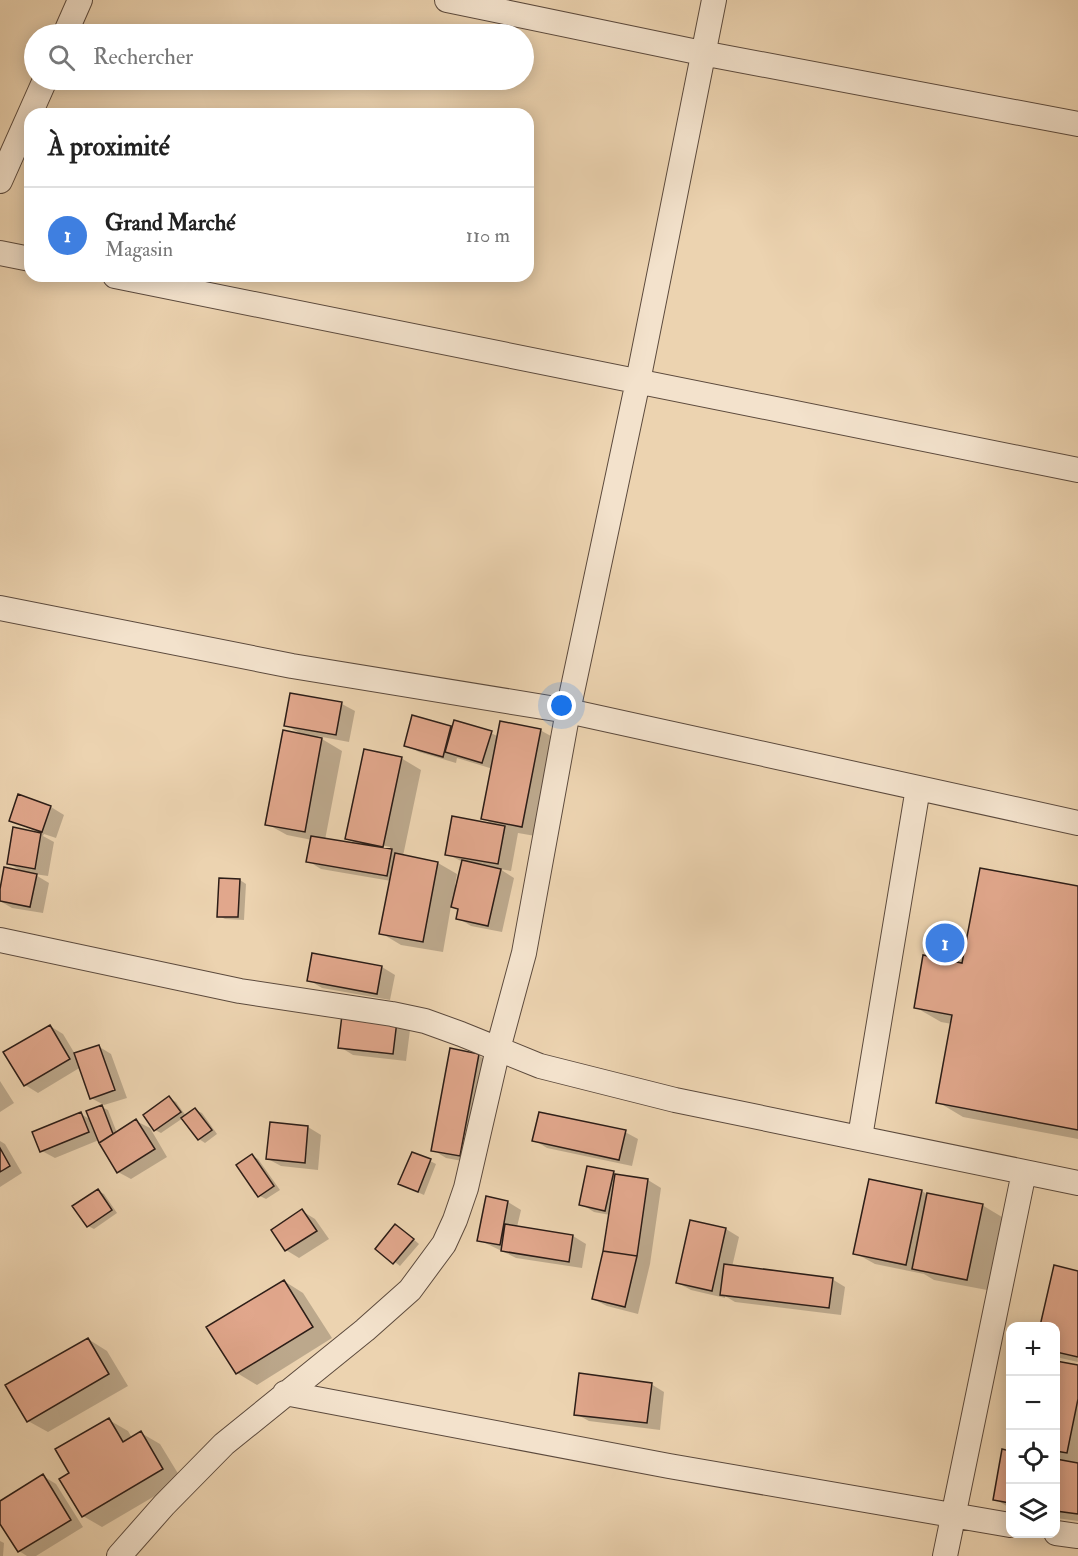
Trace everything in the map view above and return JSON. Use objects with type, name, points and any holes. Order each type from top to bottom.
[{"type":"street","points":[[69,24],[80,0]]},
{"type":"street","points":[[447,0],[702,53],[1078,124]]},
{"type":"street","points":[[119,1556],[164,1505],[224,1444],[397,1303],[426,1270],[444,1244],[455,1220],[466,1188],[498,1049],[524,953],[568,711],[638,381],[714,0]]},
{"type":"street","points":[[33,108],[41,90]]},
{"type":"street","points":[[0,181],[24,127]]},
{"type":"street","points":[[0,253],[24,258]]},
{"type":"street","points":[[145,282],[1078,470]]},
{"type":"street","points":[[0,608],[292,666],[568,711],[1078,823]]},
{"type":"street","points":[[860,1137],[918,788]]},
{"type":"street","points":[[0,940],[240,991],[392,1014],[434,1024],[540,1066],[675,1100],[1078,1183]]},
{"type":"street","points":[[945,1556],[1024,1172]]},
{"type":"street","points":[[285,1393],[669,1466],[1006,1524]]},
{"type":"street","points":[[1060,1534],[1078,1536]]},
{"type":"building","points":[[290,693],[342,702],[336,735],[284,726]]},
{"type":"building","points":[[412,715],[451,726],[443,757],[404,746]]},
{"type":"building","points":[[454,720],[492,731],[482,763],[445,752]]},
{"type":"building","points":[[500,721],[541,729],[522,827],[481,819]]},
{"type":"building","points":[[283,730],[322,738],[305,832],[265,825]]},
{"type":"building","points":[[364,749],[402,757],[383,847],[345,839]]},
{"type":"building","points":[[18,794],[51,806],[42,832],[9,821]]},
{"type":"building","points":[[452,816],[505,826],[498,864],[445,855]]},
{"type":"building","points":[[13,827],[41,833],[35,869],[7,864]]},
{"type":"building","points":[[311,836],[392,849],[387,876],[306,862]]},
{"type":"building","points":[[395,853],[438,862],[423,942],[379,934]]},
{"type":"building","points":[[462,860],[501,869],[488,926],[456,919],[458,909],[451,907]]},
{"type":"building","points":[[4,867],[37,874],[30,907],[0,901]]},
{"type":"building","points":[[980,868],[1078,886],[1078,1130],[936,1103],[952,1015],[914,1008],[923,955],[962,963]]},
{"type":"building","points":[[219,878],[240,879],[238,917],[217,917]]},
{"type":"building","points":[[312,953],[382,966],[377,994],[307,981]]},
{"type":"building","points":[[342,1015],[397,1021],[393,1054],[338,1048]]},
{"type":"building","points":[[50,1025],[70,1059],[24,1086],[3,1052]]},
{"type":"building","points":[[99,1045],[115,1090],[90,1099],[74,1053]]},
{"type":"building","points":[[450,1048],[479,1054],[460,1156],[431,1151]]},
{"type":"building","points":[[169,1096],[181,1112],[154,1131],[143,1115]]},
{"type":"building","points":[[102,1105],[113,1134],[99,1143],[86,1111]]},
{"type":"building","points":[[195,1108],[212,1130],[198,1140],[181,1118]]},
{"type":"building","points":[[81,1112],[89,1132],[40,1152],[32,1132]]},
{"type":"building","points":[[539,1112],[626,1130],[619,1160],[532,1141]]},
{"type":"building","points":[[136,1119],[155,1149],[117,1173],[99,1143]]},
{"type":"building","points":[[270,1122],[308,1126],[305,1163],[266,1159]]},
{"type":"building","points":[[0,1148],[10,1166],[0,1172]]},
{"type":"building","points":[[412,1152],[431,1159],[418,1192],[398,1184]]},
{"type":"building","points":[[252,1154],[274,1186],[258,1197],[236,1165]]},
{"type":"building","points":[[587,1166],[614,1171],[605,1211],[579,1205]]},
{"type":"building","points":[[615,1174],[648,1179],[637,1256],[603,1251]]},
{"type":"building","points":[[869,1179],[922,1190],[906,1265],[853,1254]]},
{"type":"building","points":[[98,1189],[112,1210],[87,1227],[72,1206]]},
{"type":"building","points":[[927,1193],[983,1204],[967,1280],[912,1269]]},
{"type":"building","points":[[486,1196],[508,1201],[500,1245],[477,1241]]},
{"type":"building","points":[[302,1209],[317,1231],[285,1251],[271,1230]]},
{"type":"building","points":[[690,1220],[726,1228],[712,1291],[676,1283]]},
{"type":"building","points":[[395,1224],[414,1239],[393,1264],[375,1249]]},
{"type":"building","points":[[505,1224],[573,1235],[569,1262],[501,1251]]},
{"type":"building","points":[[603,1251],[637,1256],[625,1307],[592,1299]]},
{"type":"building","points":[[724,1264],[833,1278],[829,1308],[720,1295]]},
{"type":"building","points":[[1054,1265],[1078,1271],[1078,1357],[1060,1353],[1060,1322],[1041,1322]]},
{"type":"building","points":[[284,1280],[313,1327],[236,1374],[206,1327]]},
{"type":"building","points":[[88,1338],[109,1374],[27,1422],[5,1385]]},
{"type":"building","points":[[1060,1362],[1078,1365],[1078,1399],[1067,1453],[1060,1452]]},
{"type":"building","points":[[579,1373],[652,1383],[647,1423],[574,1415]]},
{"type":"building","points":[[109,1418],[123,1442],[141,1431],[163,1469],[82,1517],[59,1479],[69,1473],[55,1449]]},
{"type":"building","points":[[1002,1449],[1006,1450],[1006,1502],[993,1500]]},
{"type":"building","points":[[1060,1460],[1078,1463],[1078,1514],[1060,1512]]},
{"type":"building","points":[[43,1474],[71,1520],[18,1552],[0,1524],[0,1501]]},
{"type":"place","name":"Grand Marché","points":[[945,943]]}]
